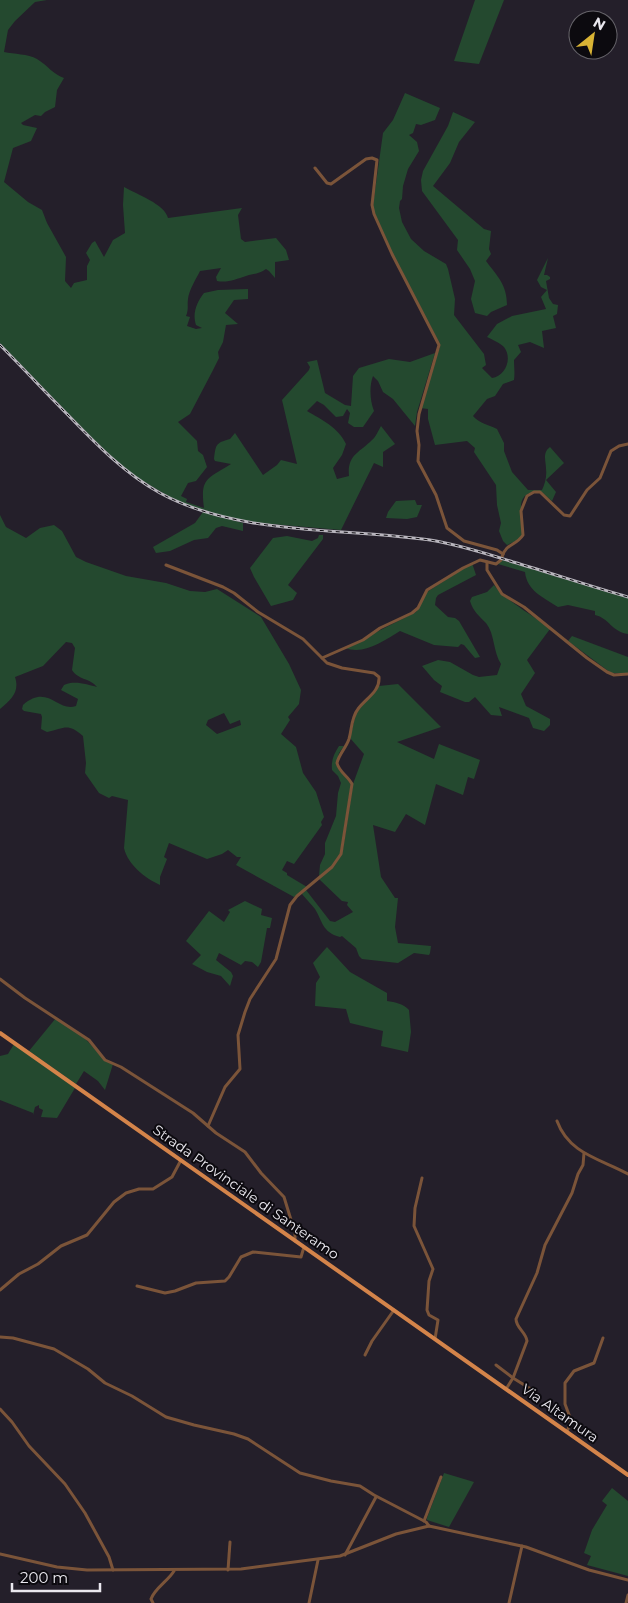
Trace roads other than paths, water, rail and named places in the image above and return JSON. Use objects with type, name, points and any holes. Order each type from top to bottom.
[{"type":"main road","name":"Strada Provinciale di Santeramo","points":[[0,1033],[295,1240],[384,1306],[394,1310],[478,1370]]},
{"type":"main road","name":"Via Altamura","points":[[478,1370],[628,1475]]},
{"type":"street","points":[[315,168],[327,183],[331,184],[366,159],[372,158],[377,160],[372,205],[374,214],[392,254],[439,345],[419,414],[417,431],[419,445],[418,461],[436,495],[443,521],[448,529],[464,541],[497,550],[502,557]]},
{"type":"street","points":[[322,658],[362,640],[380,628],[412,613],[418,608],[427,590],[463,568],[477,561],[498,563],[506,548],[522,537],[521,511],[527,496],[534,492],[540,492],[564,515],[570,516],[588,490],[600,478],[611,451],[618,446],[628,444]]},
{"type":"street","points":[[487,562],[487,570],[502,594],[524,607],[607,672],[614,675],[628,674]]},
{"type":"street","points":[[166,565],[229,590],[258,612],[304,638],[327,663],[342,668],[374,673],[379,677],[375,692],[359,707],[354,715],[349,738],[340,753],[337,763],[352,784],[342,850],[332,867],[297,896],[288,909],[276,958],[250,999],[238,1032],[240,1069],[225,1088],[208,1126]]},
{"type":"street","points":[[0,979],[25,998],[89,1040],[105,1060],[121,1067],[143,1083],[193,1113],[245,1152],[261,1173],[284,1197],[295,1233],[295,1240]]},
{"type":"street","points":[[557,1122],[565,1136],[584,1153],[628,1174]]},
{"type":"street","points":[[506,1389],[527,1342],[526,1336],[517,1326],[516,1319],[537,1273],[545,1245],[572,1193],[583,1165],[584,1153]]},
{"type":"street","points":[[0,1290],[19,1274],[38,1264],[61,1246],[87,1235],[114,1202],[126,1193],[138,1189],[153,1188],[172,1178],[181,1160]]},
{"type":"street","points":[[422,1178],[415,1208],[414,1226],[432,1269],[429,1281],[427,1310],[429,1315],[438,1320],[435,1339]]},
{"type":"street","points":[[137,1286],[165,1293],[196,1283],[225,1281],[243,1255],[257,1252],[301,1257],[304,1247]]},
{"type":"street","points":[[365,1355],[372,1341],[394,1310]]},
{"type":"street","points":[[0,1337],[13,1338],[50,1347],[88,1370],[105,1383],[132,1396],[166,1417],[239,1436],[300,1473],[357,1485],[424,1521],[428,1526]]},
{"type":"street","points":[[567,1432],[571,1420],[565,1404],[565,1383],[574,1371],[594,1363],[603,1338]]},
{"type":"street","points":[[496,1365],[512,1378],[534,1391]]},
{"type":"street","points":[[0,1409],[29,1446],[65,1484],[85,1513],[114,1570]]},
{"type":"street","points":[[424,1521],[441,1477]]},
{"type":"street","points":[[345,1555],[376,1496]]},
{"type":"street","points":[[0,1554],[63,1568],[87,1570],[228,1570],[318,1560],[345,1555],[407,1530],[428,1526],[522,1546],[589,1570],[628,1580]]},
{"type":"street","points":[[228,1570],[230,1542]]},
{"type":"street","points":[[509,1603],[522,1546]]},
{"type":"street","points":[[309,1603],[318,1560]]},
{"type":"street","points":[[153,1603],[151,1598],[154,1593],[169,1579],[174,1571]]},
{"type":"street","points":[[626,1603],[628,1595]]},
{"type":"railway","points":[[0,345],[89,437],[122,467],[160,493],[191,507],[259,524],[436,541],[485,553],[628,597]]}]
